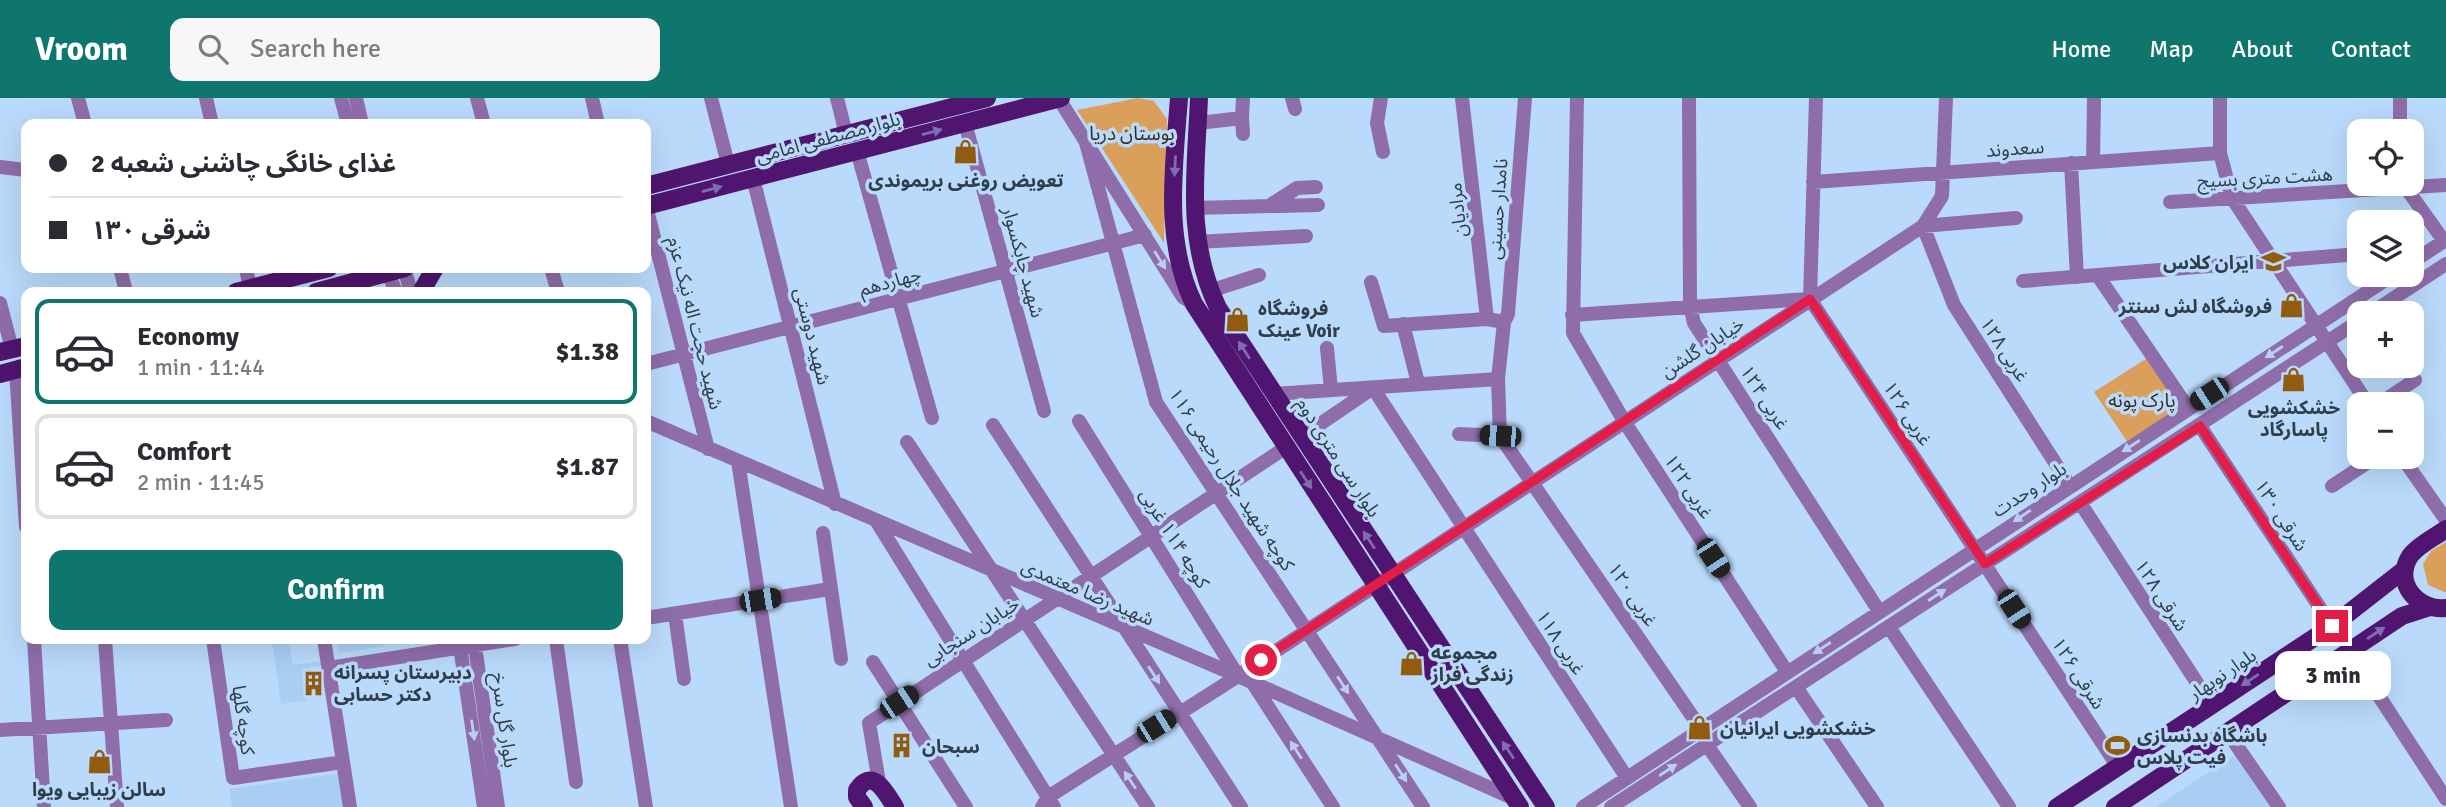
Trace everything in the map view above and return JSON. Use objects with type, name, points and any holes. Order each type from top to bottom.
[{"type":"main road","name":"بلوار مصطفی امامی","points":[[651,185],[961,101],[987,98]]},
{"type":"main road","name":"بلوار مصطفی امامی","points":[[651,205],[1060,98]]},
{"type":"main road","points":[[1168,98],[1177,121]]},
{"type":"main road","name":"بلوار سی متری دوم","points":[[1179,98],[1174,239],[1181,277],[1194,304],[1285,448],[1518,803]]},
{"type":"main road","name":"بلوار سی متری دوم","points":[[1200,107],[1194,208],[1203,277],[1273,394],[1546,807]]},
{"type":"main road","points":[[251,287],[290,273]]},
{"type":"main road","points":[[335,287],[383,273]]},
{"type":"main road","points":[[339,286],[344,287]]},
{"type":"main road","name":"بلوار نوبهار","points":[[2057,807],[2332,626],[2405,569],[2415,550],[2446,529]]},
{"type":"main road","points":[[2405,569],[2409,590],[2418,601],[2438,608]]},
{"type":"main road","points":[[2115,807],[2402,616],[2438,608]]},
{"type":"main road","points":[[860,802],[857,790],[863,783],[879,782],[895,807]]},
{"type":"street","points":[[78,98],[84,119]]},
{"type":"street","points":[[206,98],[211,119]]},
{"type":"street","points":[[341,98],[347,119]]},
{"type":"street","points":[[356,98],[361,119]]},
{"type":"street","points":[[477,98],[483,119]]},
{"type":"street","points":[[592,98],[597,119]]},
{"type":"street","points":[[711,98],[728,164]]},
{"type":"street","points":[[836,98],[846,134]]},
{"type":"street","points":[[1060,98],[1183,297],[1194,304]]},
{"type":"street","points":[[1243,98],[1243,134]]},
{"type":"street","points":[[1381,98],[1377,123],[1383,152]]},
{"type":"street","name":"مرادیان","points":[[1462,98],[1487,319]]},
{"type":"street","name":"نامدار حسینی","points":[[1500,436],[1498,379],[1504,321],[1508,314],[1525,98]]},
{"type":"street","name":"۱۲۲ غربی","points":[[1577,98],[1573,333],[1624,421],[1787,672]]},
{"type":"street","name":"۱۲۴ غربی","points":[[1689,98],[1690,306],[1694,324],[1879,611]]},
{"type":"street","points":[[1572,315],[1810,299],[1816,98]]},
{"type":"street","name":"خیابان گلشن","points":[[1048,804],[1112,754],[1238,676],[1923,226],[1942,196],[1947,98]]},
{"type":"street","points":[[2093,162],[2094,98]]},
{"type":"street","points":[[2220,98],[2220,153],[2232,198],[2360,392]]},
{"type":"street","points":[[2400,98],[2400,119]]},
{"type":"street","points":[[1200,107],[1242,118]]},
{"type":"street","name":"شهید چابکسوار","points":[[965,123],[1044,411]]},
{"type":"street","name":"کوچه شهید جلال رحیمی ۱۱۶","points":[[1085,139],[1156,402],[1423,807]]},
{"type":"street","points":[[857,151],[932,418]]},
{"type":"street","name":"سعدوند","points":[[1813,183],[2220,153]]},
{"type":"street","points":[[2071,163],[2077,276]]},
{"type":"street","points":[[0,167],[21,169]]},
{"type":"street","name":"شهید دوستی","points":[[752,178],[835,504]]},
{"type":"street","name":"هشت متری بسیج","points":[[2424,186],[2446,185]]},
{"type":"street","points":[[1272,204],[1297,188],[1316,187]]},
{"type":"street","name":"هشت متری بسیج","points":[[2170,202],[2347,191]]},
{"type":"street","points":[[2407,196],[2441,243],[2424,254]]},
{"type":"street","points":[[1194,208],[1272,204],[1281,207],[1318,205]]},
{"type":"street","points":[[1923,226],[2016,218]]},
{"type":"street","name":"شهید حجت اله نیک عزم","points":[[651,225],[708,449]]},
{"type":"street","name":"۱۲۸ غربی","points":[[1923,226],[1954,305],[2070,486]]},
{"type":"street","name":"چهاردهم","points":[[651,364],[1145,235]]},
{"type":"street","points":[[1197,242],[1306,236]]},
{"type":"street","points":[[2023,281],[2347,255]]},
{"type":"street","points":[[2389,301],[2446,264]]},
{"type":"street","points":[[1210,291],[1259,275]]},
{"type":"street","points":[[2098,276],[2188,408]]},
{"type":"street","points":[[1371,282],[1384,326],[1487,319],[1504,321]]},
{"type":"street","name":"بلوار وحدت","points":[[1583,807],[2375,287]]},
{"type":"street","name":"۱۲۶ غربی","points":[[1810,299],[1985,564]]},
{"type":"street","points":[[0,303],[13,349]]},
{"type":"street","points":[[1404,324],[1418,383]]},
{"type":"street","name":"بلوار وحدت","points":[[1611,807],[2347,329]]},
{"type":"street","points":[[1327,348],[1331,390]]},
{"type":"street","points":[[14,370],[21,462]]},
{"type":"street","points":[[1273,394],[1498,379]]},
{"type":"street","points":[[2397,392],[2415,380]]},
{"type":"street","points":[[1301,437],[1373,388]]},
{"type":"street","name":"۱۱۸ غربی","points":[[1373,388],[1627,778]]},
{"type":"street","name":"کوچه ۱۱۴ غربی","points":[[1079,421],[1238,676]]},
{"type":"street","name":"شهید رضا معتمدی","points":[[651,423],[1056,600],[1238,676],[1518,803]]},
{"type":"street","points":[[993,425],[1241,807]]},
{"type":"street","name":"۱۳۰ شرقی","points":[[2200,426],[2332,626]]},
{"type":"street","points":[[1459,433],[1500,436]]},
{"type":"street","name":"۱۲۰ غربی","points":[[1500,436],[1701,729]]},
{"type":"street","points":[[907,442],[1148,807]]},
{"type":"street","name":"خیابان سنجابی","points":[[879,782],[869,723],[1285,448]]},
{"type":"street","points":[[738,461],[791,807]]},
{"type":"street","points":[[2332,486],[2358,469]]},
{"type":"street","points":[[2410,469],[2446,520]]},
{"type":"street","name":"۱۲۸ شرقی","points":[[2081,504],[2212,706]]},
{"type":"street","points":[[877,522],[1048,804]]},
{"type":"street","points":[[823,533],[841,659]]},
{"type":"street","name":"۱۲۶ شرقی","points":[[1985,564],[2118,767]]},
{"type":"street","points":[[651,617],[830,589]]},
{"type":"street","points":[[675,614],[684,679]]},
{"type":"street","points":[[1889,626],[2009,807]]},
{"type":"street","points":[[34,644],[44,807]]},
{"type":"street","points":[[106,644],[117,807]]},
{"type":"street","name":"کوچه گلها","points":[[214,644],[233,778],[343,762]]},
{"type":"street","points":[[325,644],[350,807]]},
{"type":"street","points":[[329,668],[456,644]]},
{"type":"street","name":"بلوار گل سرخ","points":[[467,644],[484,807]]},
{"type":"street","name":"بلوار گل سرخ","points":[[467,644],[498,807]]},
{"type":"street","points":[[557,644],[576,782]]},
{"type":"street","points":[[622,644],[646,807]]},
{"type":"street","points":[[2349,650],[2446,799]]},
{"type":"street","points":[[873,662],[966,807]]},
{"type":"street","points":[[1253,684],[1333,807]]},
{"type":"street","points":[[1796,687],[1877,807]]},
{"type":"street","points":[[0,730],[166,720]]},
{"type":"street","points":[[2228,733],[2279,807]]},
{"type":"street","points":[[1707,745],[1750,807]]},
{"type":"street","points":[[1631,794],[1641,807]]},
{"type":"shaded area","points":[[273,644],[289,644],[293,665],[322,661],[322,666],[301,669],[306,701],[281,704]]},
{"type":"shaded area","points":[[337,644],[385,646],[338,653]]},
{"type":"shaded area","points":[[2236,754],[2271,807],[2156,807]]},
{"type":"shaded area","points":[[340,773],[345,807],[232,807],[229,789]]},
{"type":"green space","name":"بوستان دریا","points":[[1138,98],[1154,101],[1167,119],[1164,243],[1077,110]]},
{"type":"green space","name":"پارک پونه","points":[[2152,355],[2188,408],[2130,446],[2094,392]]},
{"type":"green space","points":[[2446,542],[2444,592],[2428,585],[2423,564],[2431,551]]},
{"type":"place","name":"تعویض روغنی بریموندی","points":[[966,152]]},
{"type":"place","name":"ایران کلاس","points":[[2274,262]]},
{"type":"place","name":"فروشگاه لش سنتر","points":[[2292,306]]},
{"type":"place","name":"فروشگاه عینک Voir","points":[[1238,319]]},
{"type":"place","name":"خشکشویی پاسارگاد","points":[[2294,379]]},
{"type":"place","name":"مجموعه زندگی فراز","points":[[1411,663]]},
{"type":"place","name":"دبیرستان پسرانه دکتر حسابی","points":[[314,683]]},
{"type":"place","name":"خشکشویی ایرانیان","points":[[1700,728]]},
{"type":"place","name":"سبحان","points":[[902,746]]},
{"type":"place","name":"باشگاه بدنسازی فیت پلاس","points":[[2117,746]]},
{"type":"place","name":"سالن زیبایی ویوا","points":[[99,761]]},
{"type":"route","points":[[1261,660],[1810,299],[1985,564],[2200,426],[2332,626]]}]
